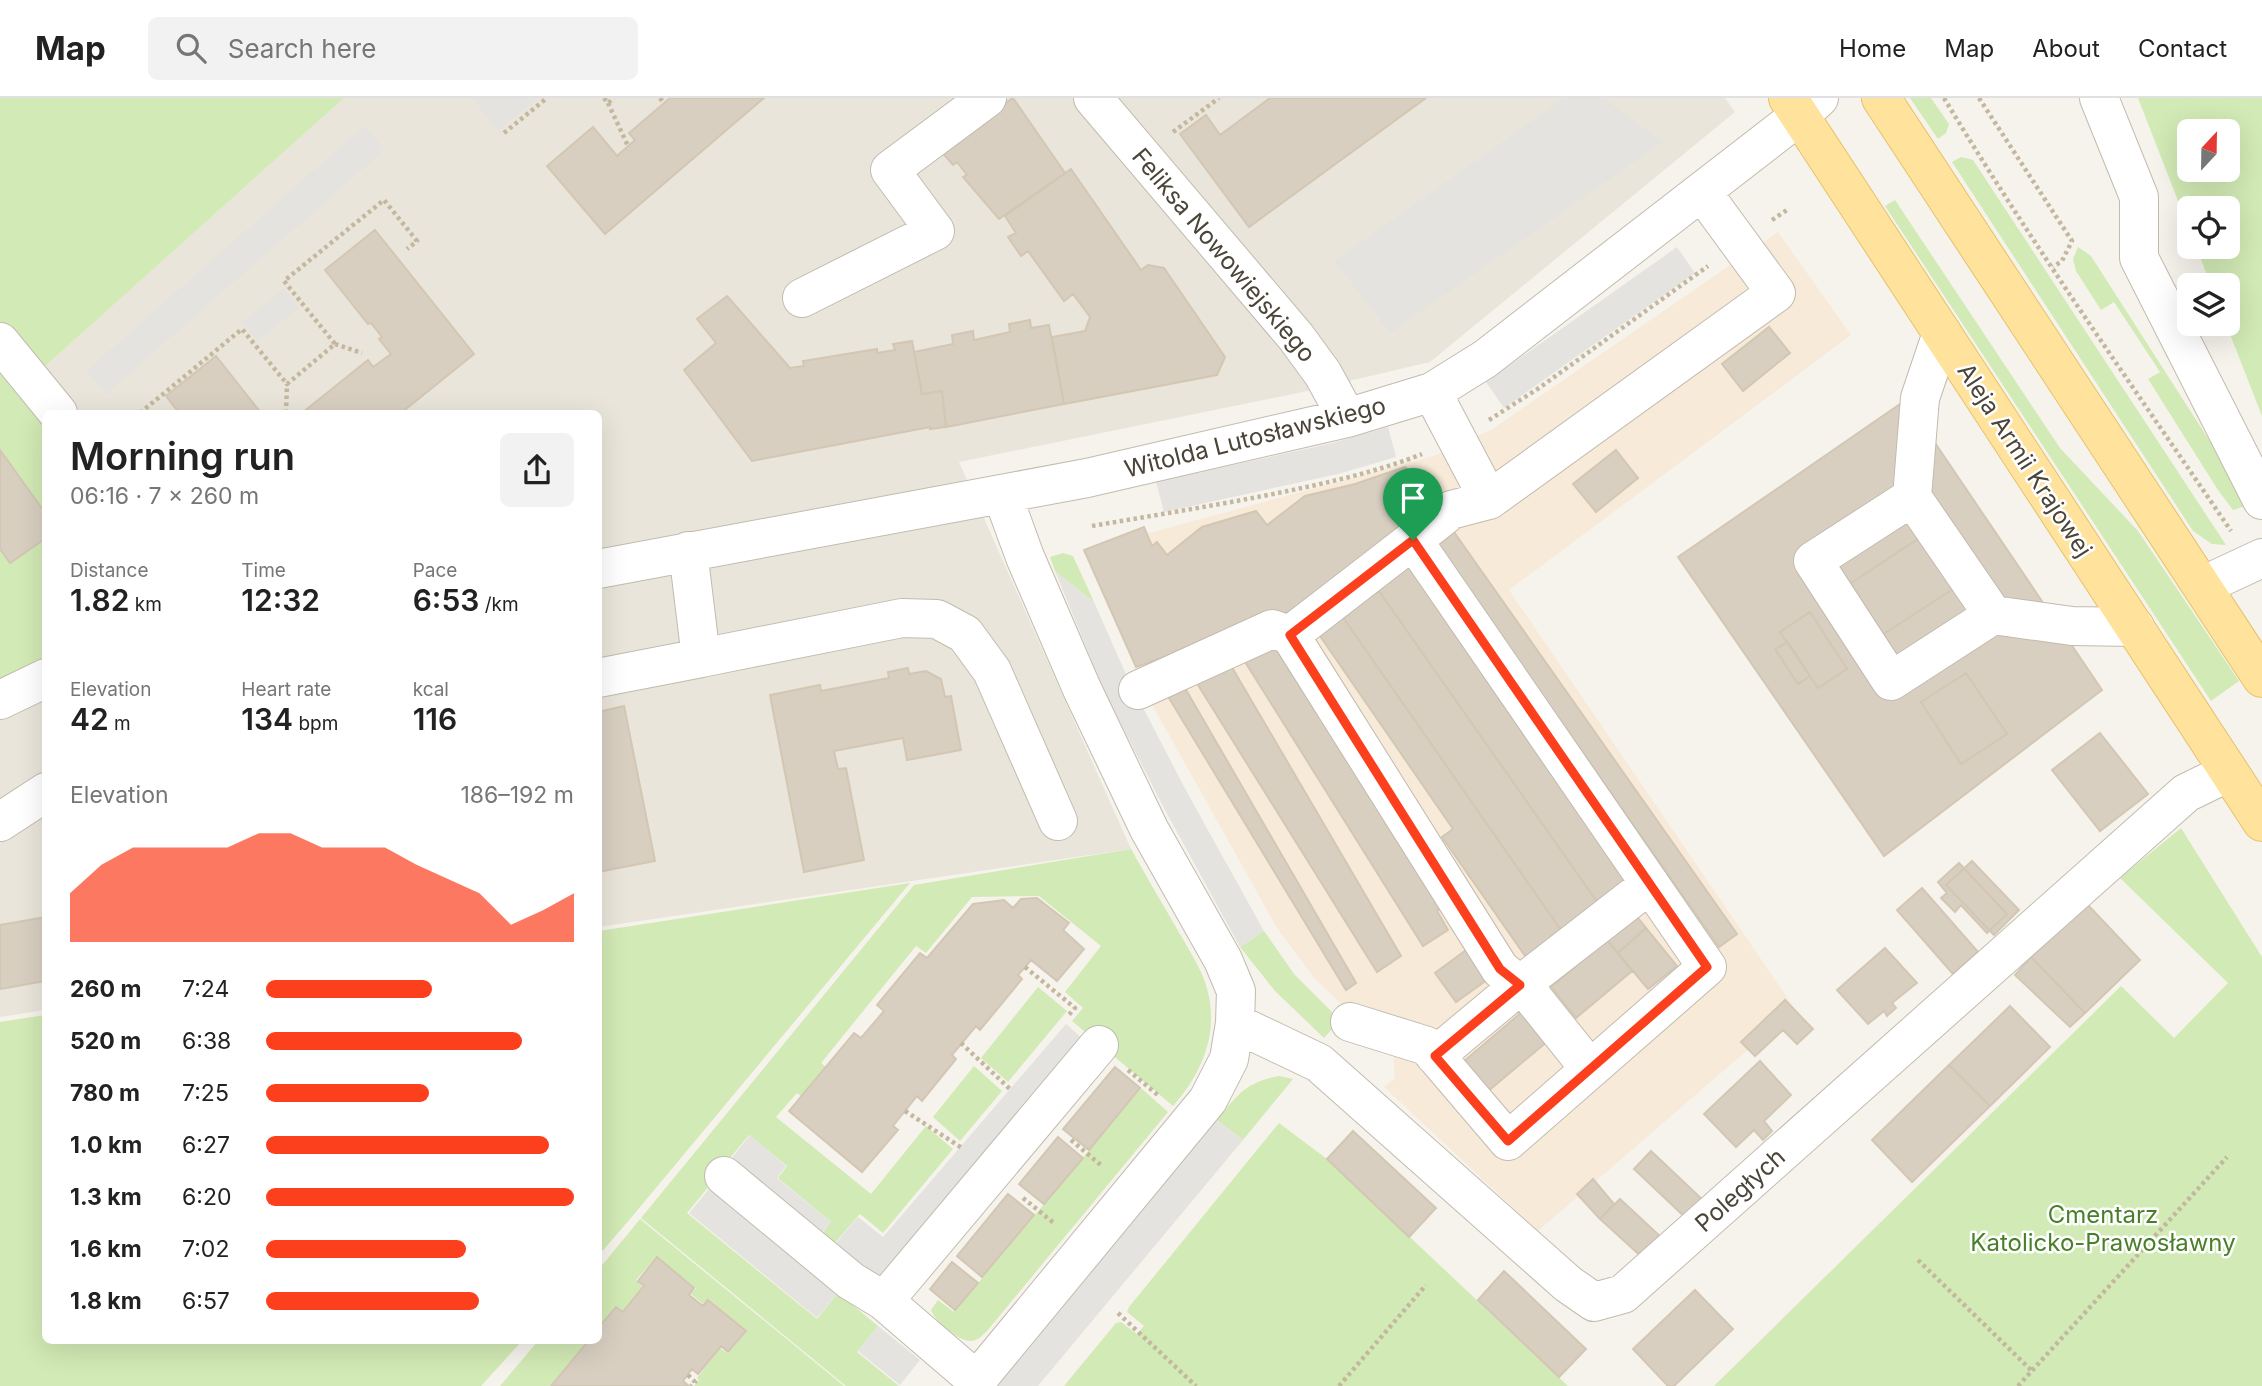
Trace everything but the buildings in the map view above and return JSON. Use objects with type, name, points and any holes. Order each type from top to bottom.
[{"type":"main road","points":[[1881,98],[2262,678]]},
{"type":"main road","name":"Aleja Armii Krajowej","points":[[1802,104],[1942,333],[2262,822]]},
{"type":"street","points":[[802,298],[935,231],[890,170],[987,98]]},
{"type":"street","name":"Feliksa Nowowiejskiego","points":[[1093,98],[1296,338],[1323,374],[1347,418]]},
{"type":"street","points":[[2099,98],[2139,197],[2138,258],[2262,500]]},
{"type":"street","name":"Witolda Lutosławskiego","points":[[602,568],[1087,478],[1347,418],[1432,392],[1485,359],[1702,191],[1802,104]]},
{"type":"street","points":[[1290,635],[1451,510],[1489,500],[1776,293],[1702,191]]},
{"type":"street","points":[[1942,333],[1920,398],[1912,497],[1993,615]]},
{"type":"street","points":[[6,361],[55,410]]},
{"type":"street","points":[[1432,392],[1489,500]]},
{"type":"street","points":[[724,1177],[851,1281],[884,1301],[974,1383],[1208,1100],[1229,1059],[1235,1023],[1236,991],[1223,960],[1149,829],[1088,701],[1025,557],[1002,494]]},
{"type":"street","points":[[1912,497],[1813,561],[1891,681],[1993,615],[2072,626],[2135,627]]},
{"type":"street","points":[[1350,1022],[1427,1046],[1508,1141],[1707,967],[1413,540]]},
{"type":"street","points":[[688,551],[701,658]]},
{"type":"street","points":[[2202,586],[2257,561]]},
{"type":"street","points":[[602,677],[902,618],[937,619],[965,634],[992,671],[1058,821]]},
{"type":"street","points":[[1138,690],[1272,629],[1290,635],[1500,969],[1529,993],[1590,1069]]},
{"type":"street","points":[[0,700],[42,680]]},
{"type":"street","name":"Poległych","points":[[1235,1023],[1319,1063],[1567,1284],[1594,1302],[1623,1294],[2186,793],[2229,772]]},
{"type":"street","points":[[0,822],[42,795]]},
{"type":"street","points":[[1435,1056],[1520,985],[1650,884]]},
{"type":"street","points":[[884,1301],[1099,1045]]},
{"type":"path","points":[[504,133],[547,98]]},
{"type":"path","points":[[614,98],[606,101],[628,146]]},
{"type":"path","points":[[1171,134],[1219,98]]},
{"type":"path","points":[[1944,98],[2053,267],[2257,561]]},
{"type":"path","points":[[1979,98],[2072,241],[2062,261],[2053,267]]},
{"type":"path","points":[[362,353],[335,344],[285,281],[384,200],[417,241],[407,249]]},
{"type":"path","points":[[144,410],[243,329],[287,384],[286,410]]},
{"type":"path","points":[[287,384],[335,344]]},
{"type":"path","points":[[1025,967],[1075,1008],[1066,1018]]},
{"type":"path","points":[[999,1097],[1016,1077]]},
{"type":"path","points":[[950,1155],[958,1145]]},
{"type":"path","points":[[2018,1386],[2227,1157]]},
{"type":"path","points":[[1918,1260],[2032,1371]]},
{"type":"path","points":[[1339,1386],[1426,1284]]},
{"type":"path","points":[[1118,1313],[1196,1386]]},
{"type":"path","points":[[688,1375],[695,1381],[691,1386]]},
{"type":"shaded area","points":[[344,98],[1725,98],[1735,112],[1430,362],[1298,393],[959,462],[1131,849],[602,927],[602,410],[43,410],[23,386]]},
{"type":"shaded area","points":[[472,98],[539,98],[498,131]]},
{"type":"shaded area","points":[[1564,98],[1603,98],[1663,142],[1390,333],[1334,261]]},
{"type":"shaded area","points":[[364,126],[385,150],[106,394],[86,371]]},
{"type":"shaded area","points":[[1778,232],[1851,335],[1509,590],[1795,1009],[1538,1231],[1384,1087],[1395,1078],[1393,1053],[1315,979],[1277,928],[1154,708],[1090,549],[1434,456],[1491,430]]},
{"type":"shaded area","points":[[1677,247],[1695,273],[1504,408],[1486,382]]},
{"type":"shaded area","points":[[284,288],[299,308],[258,341],[242,322]]},
{"type":"shaded area","points":[[1388,427],[1396,457],[1338,474],[1164,512],[1156,482],[1333,443]]},
{"type":"shaded area","points":[[1055,571],[1094,602],[1129,681],[1264,931],[1240,947],[1105,693]]},
{"type":"shaded area","points":[[42,679],[42,1010],[0,1017],[0,700]]},
{"type":"shaded area","points":[[1066,1024],[1092,1047],[883,1290],[832,1247],[858,1217],[883,1237]]},
{"type":"shaded area","points":[[1217,1120],[1243,1140],[1038,1386],[997,1386]]},
{"type":"shaded area","points":[[750,1135],[786,1166],[777,1178],[831,1222],[820,1235],[730,1160]]},
{"type":"shaded area","points":[[709,1189],[838,1293],[817,1318],[689,1213]]},
{"type":"shaded area","points":[[878,1326],[920,1360],[900,1385],[858,1351]]},
{"type":"green space","points":[[0,98],[344,98],[23,386],[42,414],[42,659],[0,679]]},
{"type":"green space","points":[[1910,98],[1931,98],[1949,124],[1946,133],[1938,139]]},
{"type":"green space","points":[[2138,98],[2262,98],[2262,416],[2231,336],[2240,336],[2240,273],[2206,273],[2201,259],[2240,259],[2240,196],[2177,196],[2177,198]]},
{"type":"green space","points":[[1961,157],[1973,160],[2226,545],[2212,544],[2193,531],[1952,162]]},
{"type":"green space","points":[[1895,200],[2060,448],[2138,531],[2239,681],[2211,701],[1885,206]]},
{"type":"green space","points":[[2078,247],[2091,256],[2241,490],[2245,506],[2233,510],[2218,490],[2148,379],[2160,372],[2114,302],[2101,310],[2076,271],[2073,259]]},
{"type":"green space","points":[[1063,553],[1073,556],[1094,602],[1055,571],[1050,557]]},
{"type":"green space","name":"Cmentarz Katolicko-Prawosławny","points":[[2181,828],[2262,957],[2262,1386],[1714,1386],[2121,986],[2174,1038],[2228,983],[2120,878]]},
{"type":"green space","points":[[1131,849],[1198,966],[1208,990],[1211,1008],[1211,1026],[1203,1060],[1173,1106],[1072,1021],[1083,1008],[1065,992],[1101,946],[1039,896],[972,897],[926,953],[916,946],[821,1063],[832,1072],[808,1102],[797,1093],[776,1117],[871,1194],[926,1126],[953,1149],[883,1233],[860,1214],[832,1246],[821,1235],[831,1222],[778,1178],[787,1166],[749,1135],[706,1181],[710,1185],[687,1213],[817,1319],[838,1293],[878,1326],[857,1352],[899,1386],[846,1386],[641,1218],[914,885]]},
{"type":"green space","points":[[910,883],[602,1252],[602,931]]},
{"type":"green space","points":[[1264,931],[1294,974],[1340,1020],[1324,1038],[1275,991],[1240,947]]},
{"type":"green space","points":[[1038,987],[1067,1011],[1008,1082],[981,1058]]},
{"type":"green space","points":[[42,1015],[42,1344],[519,1344],[481,1386],[0,1386],[0,1022]]},
{"type":"green space","points":[[974,1066],[1002,1091],[960,1141],[933,1117]]},
{"type":"green space","points":[[1279,1076],[1293,1079],[1243,1140],[1217,1120],[1230,1103],[1250,1086]]},
{"type":"green space","points":[[1141,1088],[1168,1112],[985,1333],[972,1341],[948,1330],[931,1310],[938,1300],[954,1312]]},
{"type":"green space","points":[[1279,1123],[1327,1159],[1568,1386],[1064,1386],[1116,1323],[1121,1322],[1137,1334],[1144,1326],[1127,1312],[1129,1307]]},
{"type":"green space","points":[[640,1219],[844,1386],[694,1386],[720,1348],[728,1354],[747,1331],[709,1299],[703,1304],[691,1294],[696,1288],[656,1257],[636,1280],[643,1287],[623,1311],[616,1306],[602,1323],[602,1265]]},
{"type":"green space","points":[[535,1344],[585,1344],[550,1386],[500,1386]]},
{"type":"route","points":[[1413,540],[1707,967],[1508,1141],[1435,1056],[1520,985],[1500,969],[1290,635],[1413,540]]}]
